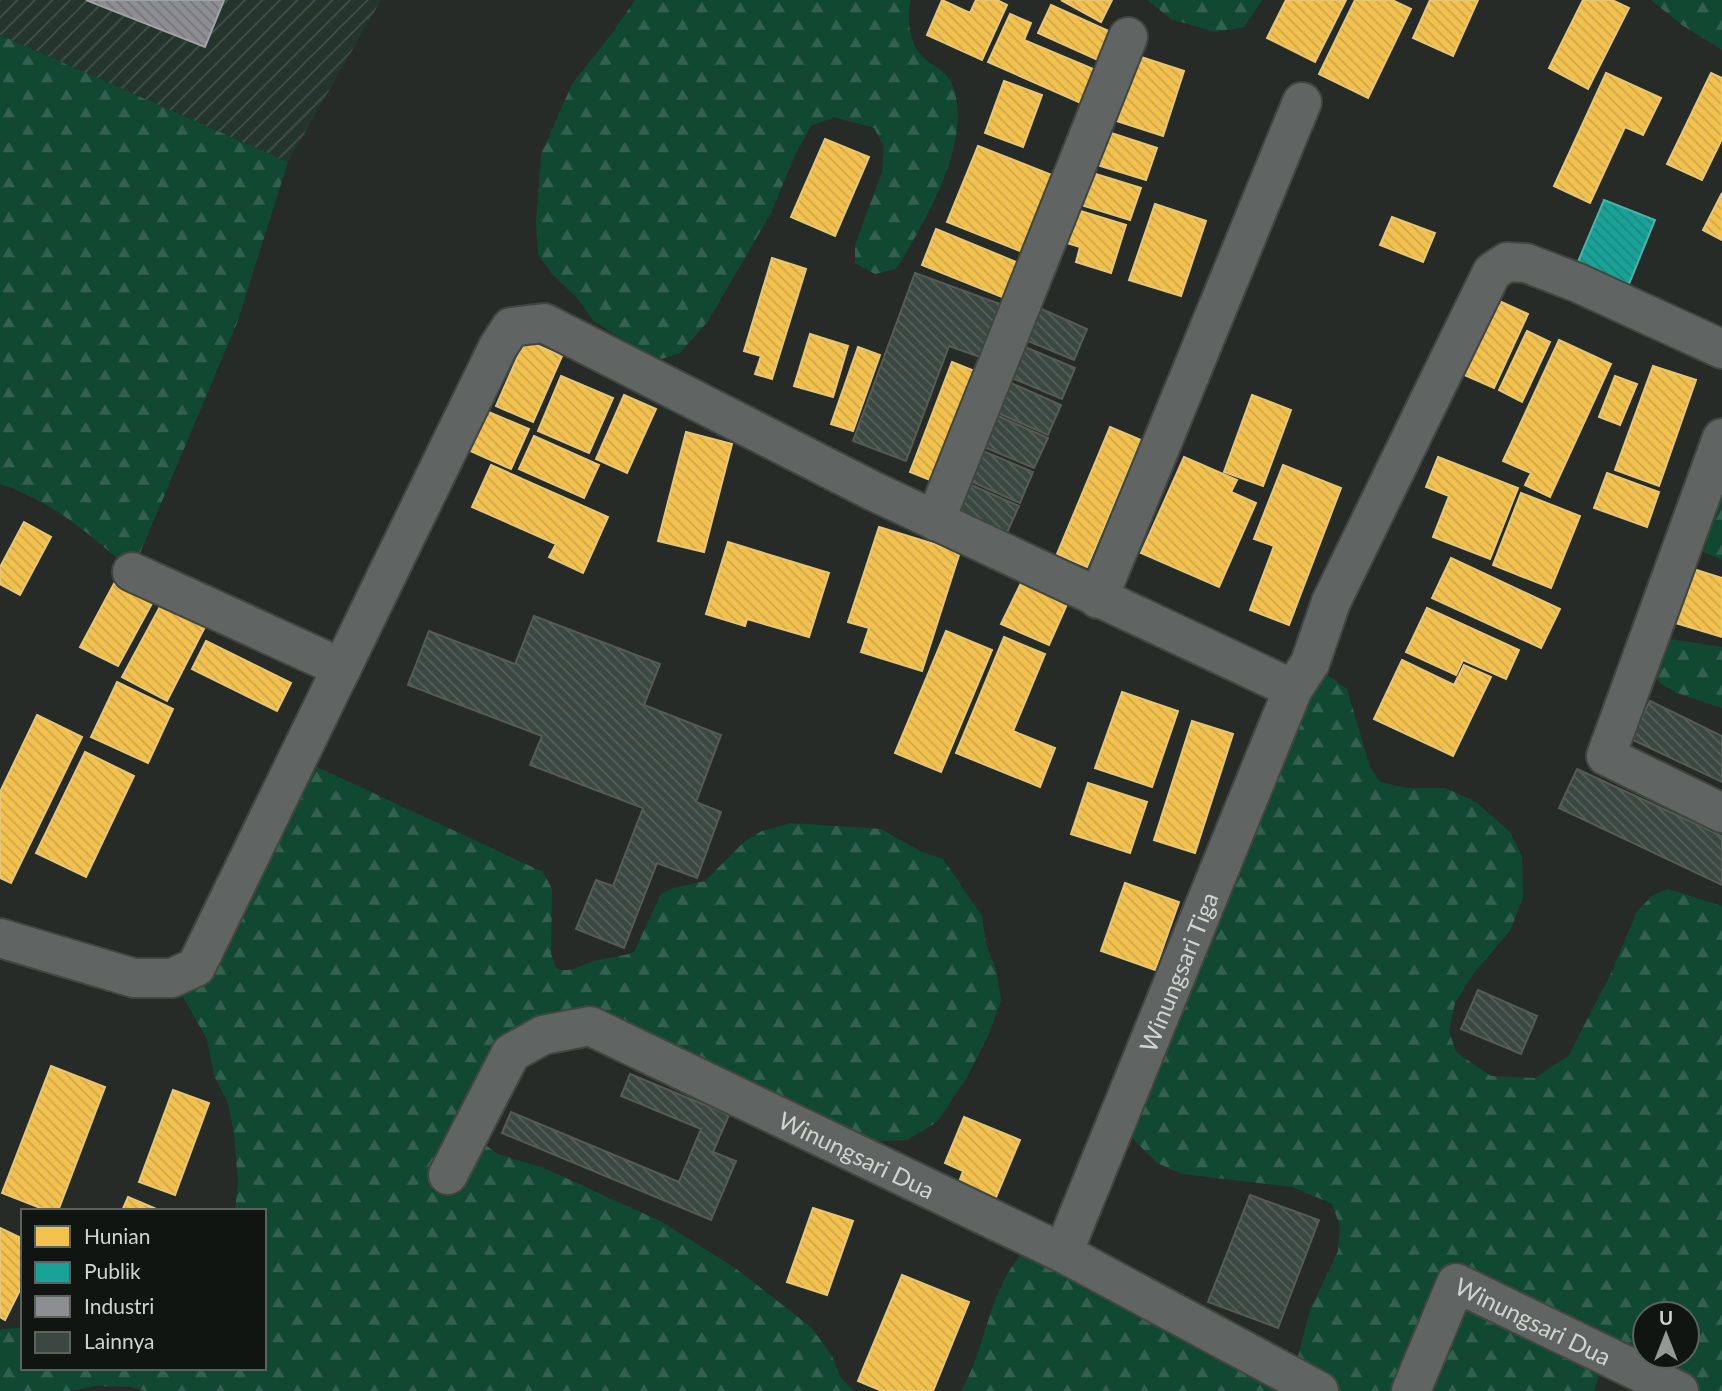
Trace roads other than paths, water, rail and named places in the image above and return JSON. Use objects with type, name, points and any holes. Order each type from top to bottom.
[{"type":"street","points":[[935,521],[1128,37]]},
{"type":"street","points":[[1098,599],[1302,102]]},
{"type":"street","name":"Winungsari Tiga","points":[[1063,1253],[1293,689],[1310,663],[1331,602],[1492,272],[1507,262],[1526,263],[1578,282],[1722,349]]},
{"type":"street","points":[[0,938],[134,978],[172,978],[196,967],[498,347],[511,327],[544,323],[935,521],[1293,689]]},
{"type":"street","points":[[1722,438],[1606,755],[1722,813]]},
{"type":"street","points":[[132,572],[342,668]]},
{"type":"street","name":"Winungsari Dua","points":[[448,1175],[511,1053],[543,1035],[590,1026],[1063,1253],[1319,1391]]},
{"type":"street","name":"Winungsari Dua","points":[[1411,1391],[1456,1283],[1679,1391]]}]
